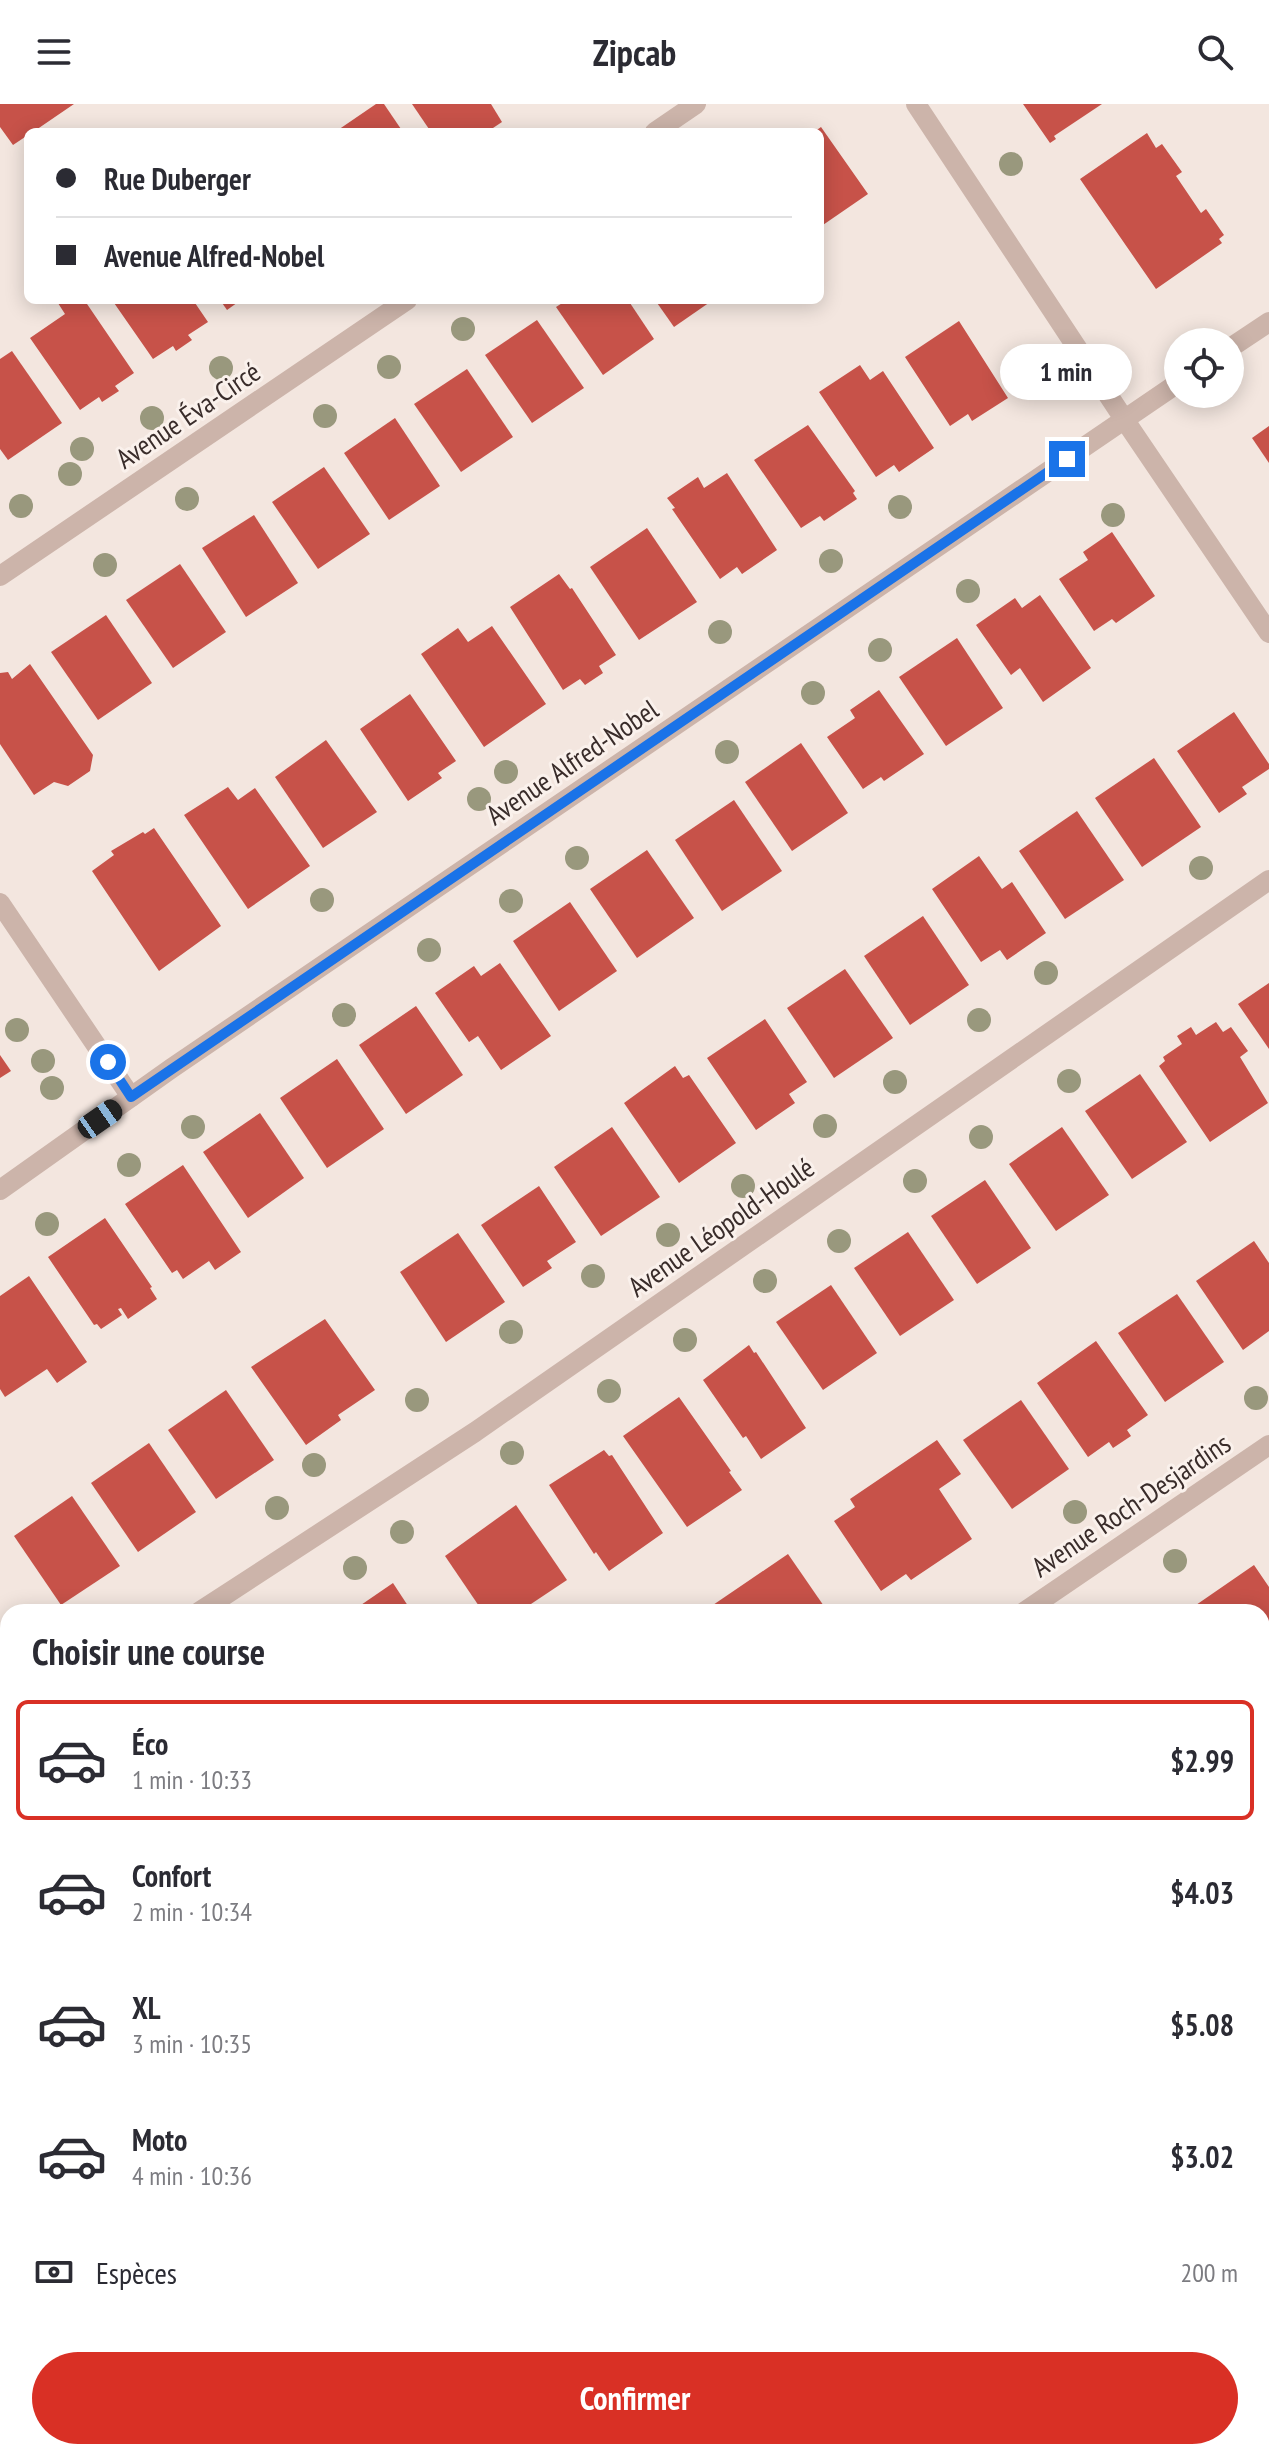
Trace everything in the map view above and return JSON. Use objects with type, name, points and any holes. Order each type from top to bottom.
[{"type":"street","points":[[661,128],[696,104]]},
{"type":"street","points":[[916,104],[1269,633]]},
{"type":"street","name":"Avenue Éva-Circé","points":[[0,576],[401,304]]},
{"type":"street","points":[[1244,339],[1269,322]]},
{"type":"street","name":"Avenue Alfred-Nobel","points":[[0,1190],[131,1097],[1164,392]]},
{"type":"street","name":"Avenue Léopold-Houlé","points":[[211,1604],[475,1432],[1269,880]]},
{"type":"street","points":[[0,903],[131,1097]]},
{"type":"street","name":"Avenue Roch-Desjardins","points":[[1036,1604],[1269,1445]]},
{"type":"building","points":[[0,104],[74,104],[39,128],[24,128],[24,138],[13,145],[0,127]]},
{"type":"building","points":[[376,104],[384,104],[400,128],[341,128]]},
{"type":"building","points":[[412,104],[491,104],[502,122],[493,128],[428,128]]},
{"type":"building","points":[[1023,104],[1102,104],[1054,136],[1056,139],[1050,143]]},
{"type":"building","points":[[824,131],[868,194],[824,224]]},
{"type":"building","points":[[1147,133],[1156,148],[1162,144],[1182,172],[1176,176],[1201,213],[1206,209],[1224,235],[1219,239],[1222,243],[1156,289],[1080,179]]},
{"type":"building","points":[[59,304],[87,304],[134,373],[115,386],[119,391],[102,402],[99,397],[80,410],[30,338],[65,314]]},
{"type":"building","points":[[115,304],[196,304],[208,322],[188,335],[192,340],[176,351],[173,346],[153,359]]},
{"type":"building","points":[[561,304],[631,304],[654,339],[603,375],[556,307]]},
{"type":"building","points":[[658,304],[707,304],[674,327]]},
{"type":"building","points":[[537,320],[584,388],[532,423],[485,355]]},
{"type":"building","points":[[959,321],[1008,398],[972,421],[968,414],[950,426],[905,357]]},
{"type":"building","points":[[12,351],[62,423],[8,460],[0,449],[0,359]]},
{"type":"building","points":[[860,365],[870,380],[883,371],[934,448],[899,472],[894,465],[876,477],[819,392]]},
{"type":"building","points":[[467,369],[513,437],[461,472],[414,404]]},
{"type":"building","points":[[395,418],[440,486],[389,520],[344,453]]},
{"type":"building","points":[[808,425],[855,491],[853,493],[857,499],[824,521],[820,516],[801,528],[754,460]]},
{"type":"building","points":[[1269,426],[1269,463],[1252,438]]},
{"type":"building","points":[[324,467],[370,534],[318,569],[272,502]]},
{"type":"building","points":[[727,473],[777,550],[742,574],[737,567],[720,579],[667,498],[698,477],[704,488]]},
{"type":"building","points":[[254,515],[298,583],[246,617],[202,548]]},
{"type":"building","points":[[647,528],[697,602],[639,640],[590,567]]},
{"type":"building","points":[[1112,532],[1155,596],[1116,623],[1112,619],[1094,631],[1059,579],[1088,560],[1083,552]]},
{"type":"building","points":[[180,564],[226,632],[173,668],[126,600]]},
{"type":"building","points":[[559,574],[572,588],[616,655],[599,666],[603,673],[585,685],[580,679],[563,690],[510,607]]},
{"type":"building","points":[[1040,595],[1091,668],[1043,702],[1020,668],[1011,675],[976,625],[1015,598],[1022,608]]},
{"type":"building","points":[[106,615],[152,683],[98,720],[51,652]]},
{"type":"building","points":[[492,626],[546,704],[484,747],[421,654],[458,628],[468,642]]},
{"type":"building","points":[[957,638],[1003,708],[946,746],[899,677]]},
{"type":"building","points":[[30,664],[93,755],[90,771],[68,786],[54,782],[34,795],[0,744],[0,673],[8,672],[12,679]]},
{"type":"building","points":[[879,690],[924,754],[884,781],[881,777],[863,789],[827,737],[855,718],[850,710]]},
{"type":"building","points":[[410,694],[456,761],[438,773],[442,778],[408,801],[360,729]]},
{"type":"building","points":[[1234,712],[1269,764],[1269,769],[1242,787],[1247,794],[1219,813],[1177,751]]},
{"type":"building","points":[[326,740],[377,812],[323,848],[275,777]]},
{"type":"building","points":[[801,743],[848,813],[792,851],[745,782]]},
{"type":"building","points":[[1154,758],[1201,827],[1142,867],[1095,798]]},
{"type":"building","points":[[228,787],[238,800],[255,788],[310,866],[248,909],[184,815]]},
{"type":"building","points":[[734,800],[782,871],[722,911],[675,840]]},
{"type":"building","points":[[1077,811],[1124,880],[1065,919],[1019,851]]},
{"type":"building","points":[[154,828],[221,926],[159,971],[92,871],[114,855],[111,851]]},
{"type":"building","points":[[647,850],[694,918],[637,958],[590,889]]},
{"type":"building","points":[[979,856],[1002,889],[1012,882],[1046,933],[1007,960],[1000,950],[981,962],[932,889]]},
{"type":"building","points":[[570,902],[617,971],[559,1011],[513,941]]},
{"type":"building","points":[[923,916],[969,985],[910,1025],[864,956]]},
{"type":"building","points":[[500,963],[551,1036],[501,1070],[478,1036],[469,1042],[435,993],[474,966],[481,976]]},
{"type":"building","points":[[845,969],[893,1038],[834,1078],[787,1008]]},
{"type":"building","points":[[1269,983],[1269,1049],[1238,1004]]},
{"type":"building","points":[[416,1006],[463,1075],[406,1114],[359,1045]]},
{"type":"building","points":[[765,1019],[807,1082],[789,1094],[795,1103],[756,1130],[707,1058]]},
{"type":"building","points":[[1216,1022],[1223,1032],[1231,1027],[1248,1051],[1240,1057],[1268,1103],[1210,1142],[1159,1066],[1165,1061],[1163,1057],[1182,1044],[1177,1036],[1191,1027],[1196,1035]]},
{"type":"building","points":[[0,1055],[11,1071],[0,1078]]},
{"type":"building","points":[[337,1059],[384,1129],[327,1168],[280,1098]]},
{"type":"building","points":[[675,1066],[683,1078],[689,1075],[736,1143],[679,1183],[624,1103]]},
{"type":"building","points":[[1140,1074],[1187,1142],[1132,1179],[1085,1111]]},
{"type":"building","points":[[260,1113],[304,1178],[248,1218],[203,1152]]},
{"type":"building","points":[[612,1127],[660,1197],[601,1236],[554,1167]]},
{"type":"building","points":[[1062,1127],[1109,1195],[1056,1231],[1009,1164]]},
{"type":"building","points":[[183,1165],[241,1252],[215,1270],[209,1261],[183,1279],[177,1270],[172,1273],[125,1204]]},
{"type":"building","points":[[985,1180],[1031,1248],[977,1284],[931,1216]]},
{"type":"building","points":[[539,1186],[576,1242],[547,1261],[552,1268],[523,1287],[481,1225]]},
{"type":"building","points":[[105,1218],[157,1299],[128,1319],[121,1308],[118,1309],[122,1315],[101,1329],[94,1325],[48,1257]]},
{"type":"building","points":[[908,1232],[954,1300],[900,1336],[854,1268]]},
{"type":"building","points":[[458,1233],[505,1302],[446,1342],[400,1272]]},
{"type":"building","points":[[1254,1241],[1269,1263],[1269,1331],[1243,1350],[1196,1281]]},
{"type":"building","points":[[29,1276],[87,1362],[57,1383],[47,1369],[5,1397],[0,1389],[0,1296]]},
{"type":"building","points":[[831,1285],[877,1353],[823,1390],[776,1322]]},
{"type":"building","points":[[1177,1294],[1224,1362],[1165,1402],[1118,1333]]},
{"type":"building","points":[[325,1319],[375,1390],[338,1415],[341,1420],[306,1445],[251,1367]]},
{"type":"building","points":[[1096,1341],[1148,1415],[1127,1430],[1131,1436],[1113,1448],[1109,1442],[1088,1457],[1037,1383]]},
{"type":"building","points":[[749,1345],[806,1428],[761,1459],[703,1380]]},
{"type":"building","points":[[226,1390],[274,1460],[216,1499],[168,1430]]},
{"type":"building","points":[[679,1397],[742,1490],[687,1527],[623,1436]]},
{"type":"building","points":[[1021,1400],[1069,1469],[1012,1509],[963,1440]]},
{"type":"building","points":[[937,1440],[961,1474],[939,1489],[972,1539],[911,1580],[906,1574],[881,1591],[834,1521],[855,1507],[850,1499]]},
{"type":"building","points":[[149,1443],[196,1512],[138,1552],[91,1483]]},
{"type":"building","points":[[604,1450],[609,1456],[612,1455],[663,1533],[609,1571],[596,1552],[594,1554],[549,1485]]},
{"type":"building","points":[[72,1496],[120,1566],[60,1604],[14,1536]]},
{"type":"building","points":[[516,1505],[567,1580],[531,1604],[478,1604],[445,1556]]},
{"type":"building","points":[[788,1554],[822,1604],[714,1604]]},
{"type":"building","points":[[1254,1565],[1269,1587],[1269,1604],[1197,1604]]},
{"type":"building","points":[[393,1583],[407,1604],[362,1604]]},
{"type":"route","points":[[108,1062],[131,1097],[1067,459]]}]
